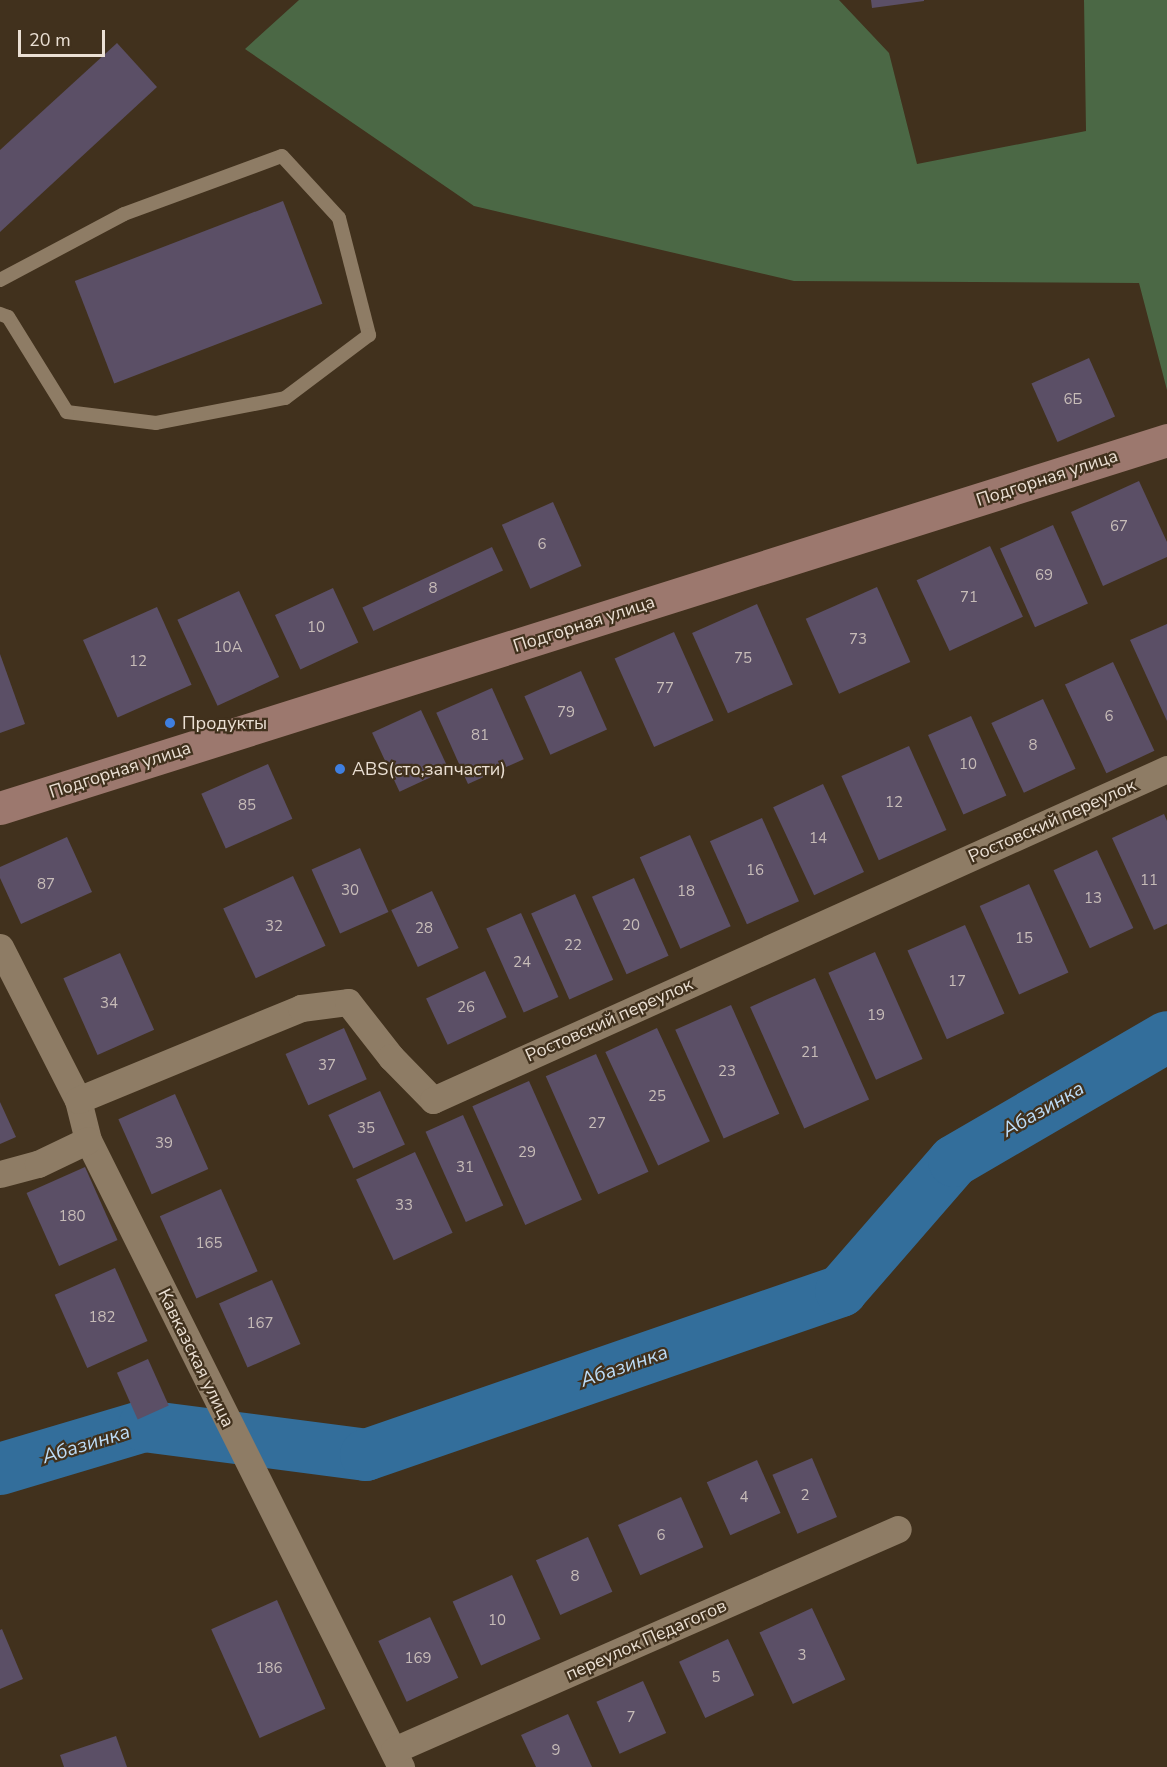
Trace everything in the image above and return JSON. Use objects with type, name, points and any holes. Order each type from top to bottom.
[{"type":"main road","name":"Подгорная улица","points":[[0,808],[1167,440]]},
{"type":"street","name":"Ростовский переулок","points":[[78,1100],[301,1008],[348,1002],[391,1057],[433,1100],[1167,769]]},
{"type":"street","name":"Кавказская улица","points":[[0,947],[78,1100],[87,1140],[255,1478],[398,1758]]},
{"type":"street","points":[[0,1174],[38,1164],[87,1140]]},
{"type":"street","name":"переулок Педагогов","points":[[398,1758],[898,1529]]},
{"type":"lane","points":[[0,280],[124,214],[282,156],[339,218],[369,335],[285,398],[156,423],[67,412],[8,317],[0,314]]},
{"type":"green space","points":[[299,0],[839,0],[889,53],[917,164],[1086,131],[1084,0],[1167,0],[1167,390],[1139,283],[794,281],[474,206],[245,49]]},
{"type":"building","points":[[871,0],[924,0],[924,1],[872,8]]},
{"type":"building","points":[[117,43],[157,87],[0,232],[0,150]]},
{"type":"building","points":[[283,201],[322,304],[114,384],[75,281]]},
{"type":"building","points":[[1089,358],[1115,416],[1057,442],[1031,384]]},
{"type":"building","points":[[1139,481],[1167,542],[1167,557],[1103,586],[1071,512]]},
{"type":"building","points":[[553,502],[581,566],[530,589],[502,525]]},
{"type":"building","points":[[1053,525],[1088,604],[1035,627],[1000,549]]},
{"type":"building","points":[[990,546],[1023,617],[950,651],[917,580]]},
{"type":"building","points":[[492,547],[503,571],[373,631],[362,607]]},
{"type":"building","points":[[877,587],[910,662],[839,694],[806,619]]},
{"type":"building","points":[[333,588],[358,642],[300,669],[275,615]]},
{"type":"building","points":[[239,591],[279,677],[218,706],[177,620]]},
{"type":"building","points":[[757,604],[793,684],[728,713],[692,633]]},
{"type":"building","points":[[157,607],[192,685],[118,718],[83,640]]},
{"type":"building","points":[[1167,624],[1167,721],[1130,640]]},
{"type":"building","points":[[674,632],[713,721],[654,747],[615,658]]},
{"type":"building","points":[[0,654],[25,724],[0,733]]},
{"type":"building","points":[[1113,662],[1154,751],[1106,773],[1065,684]]},
{"type":"building","points":[[581,671],[607,729],[550,755],[524,696]]},
{"type":"building","points":[[492,688],[524,759],[468,784],[436,713]]},
{"type":"building","points":[[1043,699],[1076,769],[1024,793],[991,723]]},
{"type":"building","points":[[421,710],[448,769],[400,792],[372,733]]},
{"type":"building","points":[[971,716],[1006,795],[963,815],[928,735]]},
{"type":"building","points":[[909,746],[946,830],[879,860],[841,776]]},
{"type":"building","points":[[268,764],[292,819],[226,849],[201,794]]},
{"type":"building","points":[[823,784],[864,872],[814,895],[773,807]]},
{"type":"building","points":[[1164,814],[1167,821],[1167,924],[1154,930],[1112,838]]},
{"type":"building","points":[[762,818],[799,901],[747,924],[710,841]]},
{"type":"building","points":[[690,835],[731,926],[680,949],[640,857]]},
{"type":"building","points":[[67,837],[92,892],[21,924],[0,878],[0,867]]},
{"type":"building","points":[[360,848],[388,912],[340,934],[312,870]]},
{"type":"building","points":[[1097,850],[1133,928],[1090,948],[1053,870]]},
{"type":"building","points":[[293,876],[326,946],[256,978],[223,909]]},
{"type":"building","points":[[634,878],[669,956],[627,974],[592,897]]},
{"type":"building","points":[[1029,884],[1068,973],[1019,995],[980,906]]},
{"type":"building","points":[[432,891],[459,948],[418,967],[391,910]]},
{"type":"building","points":[[575,894],[613,980],[569,999],[531,914]]},
{"type":"building","points":[[521,913],[558,997],[524,1013],[486,928]]},
{"type":"building","points":[[965,925],[1004,1014],[947,1039],[907,951]]},
{"type":"building","points":[[875,952],[923,1059],[876,1080],[828,973]]},
{"type":"building","points":[[120,953],[154,1030],[98,1055],[63,978]]},
{"type":"building","points":[[485,971],[507,1017],[448,1045],[426,998]]},
{"type":"building","points":[[815,978],[869,1100],[804,1128],[750,1007]]},
{"type":"building","points":[[731,1005],[779,1114],[724,1139],[675,1030]]},
{"type":"building","points":[[344,1028],[367,1079],[308,1105],[286,1054]]},
{"type":"building","points":[[657,1028],[710,1141],[658,1165],[605,1052]]},
{"type":"building","points":[[596,1054],[648,1172],[598,1194],[546,1076]]},
{"type":"building","points":[[529,1081],[582,1200],[525,1225],[472,1106]]},
{"type":"building","points":[[380,1091],[405,1144],[353,1169],[328,1115]]},
{"type":"building","points":[[175,1094],[208,1169],[152,1194],[118,1119]]},
{"type":"building","points":[[0,1102],[16,1137],[0,1144]]},
{"type":"building","points":[[463,1115],[503,1205],[466,1222],[426,1132]]},
{"type":"building","points":[[415,1152],[453,1233],[394,1260],[356,1179]]},
{"type":"building","points":[[85,1167],[118,1240],[59,1266],[27,1193]]},
{"type":"building","points":[[221,1189],[258,1271],[196,1298],[160,1216]]},
{"type":"building","points":[[115,1268],[148,1341],[87,1368],[55,1295]]},
{"type":"building","points":[[272,1280],[300,1344],[247,1368],[219,1304]]},
{"type":"building","points":[[148,1359],[169,1406],[138,1419],[117,1373]]},
{"type":"building","points":[[812,1458],[837,1517],[797,1534],[772,1475]]},
{"type":"building","points":[[757,1460],[781,1513],[730,1535],[707,1482]]},
{"type":"building","points":[[681,1497],[703,1547],[640,1575],[618,1525]]},
{"type":"building","points":[[588,1537],[612,1592],[560,1615],[536,1560]]},
{"type":"building","points":[[512,1575],[540,1639],[481,1665],[453,1601]]},
{"type":"building","points":[[277,1600],[325,1709],[260,1738],[211,1629]]},
{"type":"building","points":[[812,1608],[845,1680],[793,1704],[759,1633]]},
{"type":"building","points":[[430,1617],[458,1678],[407,1702],[378,1641]]},
{"type":"building","points":[[2,1629],[23,1679],[0,1689],[0,1630]]},
{"type":"building","points":[[728,1639],[754,1695],[705,1718],[679,1662]]},
{"type":"building","points":[[643,1681],[666,1733],[620,1754],[596,1702]]},
{"type":"building","points":[[568,1714],[592,1767],[536,1767],[521,1735]]},
{"type":"building","points":[[116,1736],[127,1767],[64,1767],[60,1755]]},
{"type":"waterway","name":"Абазинка","points":[[0,1469],[144,1426],[366,1455],[841,1291],[954,1161],[1167,1037]]},
{"type":"place","name":"Продукты","points":[[170,723]]},
{"type":"place","name":"ABS(сто,запчасти)","points":[[340,769]]}]
